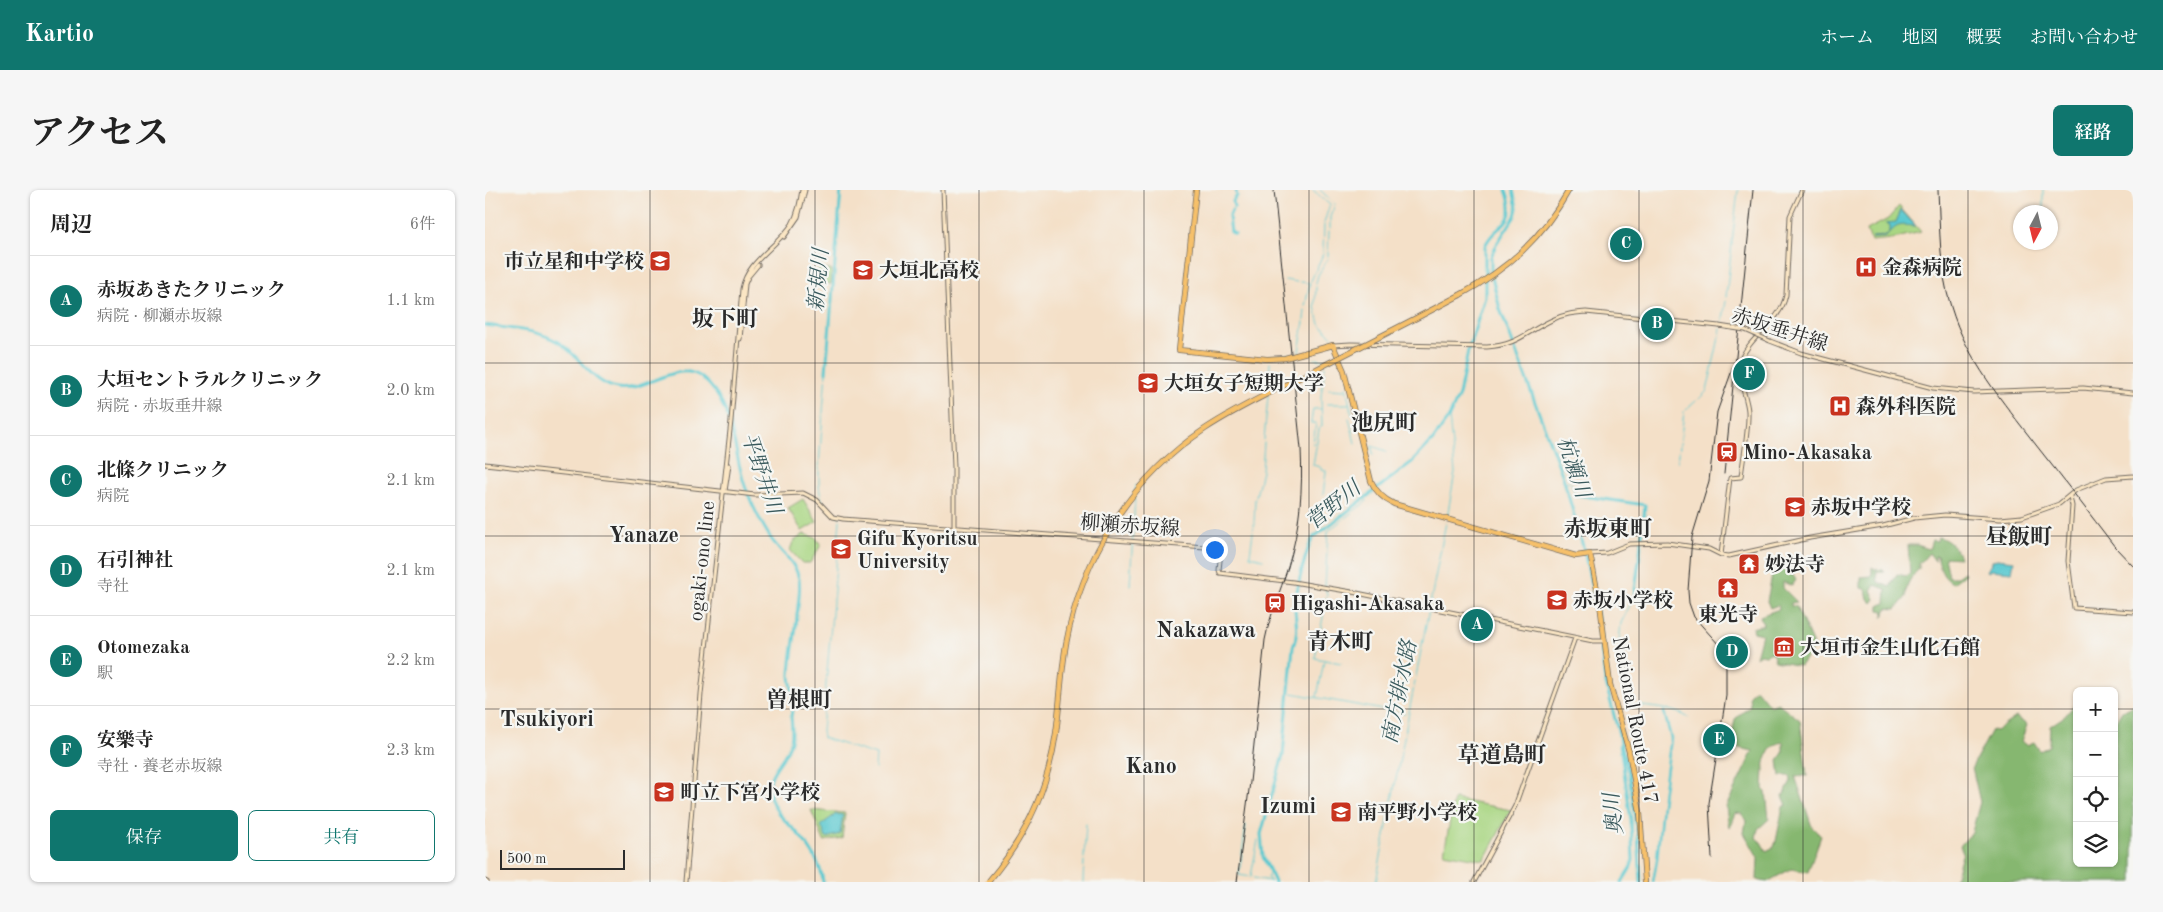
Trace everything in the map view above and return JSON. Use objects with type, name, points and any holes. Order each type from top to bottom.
[{"type":"highway","points":[[1196,190],[1179,350],[1267,359],[1285,358],[1333,345],[1344,370],[1365,460],[1376,490],[1383,498],[1394,504],[1580,556],[1590,554]]},
{"type":"highway","points":[[988,882],[1015,846],[1030,820],[1041,794],[1054,748],[1066,646],[1075,607],[1096,554],[1108,531],[1148,477],[1175,451],[1217,421],[1495,275],[1520,254],[1548,222],[1568,190]]},
{"type":"highway","name":"National Route 417","points":[[1590,554],[1610,684],[1629,752],[1637,795],[1645,882]]},
{"type":"main road","points":[[485,464],[724,491],[734,405],[743,284],[751,268],[791,226],[797,214],[803,190]]},
{"type":"main road","points":[[943,190],[954,467],[954,529]]},
{"type":"main road","points":[[1721,555],[1730,478],[1741,477],[1748,413],[1740,365],[1745,351],[1771,324],[1786,295],[1790,216],[1803,190]]},
{"type":"main road","name":"赤坂垂井線","points":[[1333,345],[1501,346],[1522,338],[1552,320],[1573,313],[1586,312],[1745,330],[1801,353],[1933,388],[1974,392],[2083,388],[2133,393]]},
{"type":"main road","points":[[1590,554],[1607,553],[1623,545],[1641,543],[1667,543],[1702,547],[1713,550],[1721,555],[1736,554],[1810,538],[1883,526],[1914,518],[1945,515],[2000,519],[2018,518],[2048,509],[2062,502],[2076,490],[2106,478],[2133,476]]},
{"type":"main road","name":"ogaki-ono line","points":[[686,882],[701,694],[724,491],[755,495],[803,493],[817,500],[828,512],[838,519],[954,529]]},
{"type":"main road","points":[[2070,496],[2072,506],[2068,561],[2074,608],[2133,612]]},
{"type":"main road","name":"柳瀬赤坂線","points":[[954,529],[1184,544],[1220,550],[1220,573],[1352,592],[1575,638],[1597,642],[1604,641]]},
{"type":"main road","points":[[1475,882],[1515,806],[1575,638]]},
{"type":"green space","points":[[1899,206],[1921,232],[1892,239],[1871,241],[1867,230],[1888,219]]},
{"type":"green space","points":[[818,269],[832,270],[831,284],[817,283]]},
{"type":"green space","points":[[803,499],[817,522],[802,531],[788,508]]},
{"type":"green space","points":[[804,534],[816,538],[821,545],[810,563],[802,563],[790,550],[793,542]]},
{"type":"green space","points":[[1938,537],[1952,545],[1960,558],[1945,557],[1949,577],[1957,577],[1964,572],[1965,574],[1953,583],[1949,581],[1942,571],[1937,555],[1935,556],[1935,561],[1929,553],[1919,564],[1919,569],[1909,582],[1906,597],[1896,609],[1887,608],[1883,618],[1884,611],[1879,610],[1879,606],[1885,603],[1886,589],[1875,585],[1871,590],[1875,599],[1872,603],[1868,599],[1866,589],[1861,588],[1861,577],[1872,576],[1872,567],[1883,570],[1885,572],[1876,572],[1878,582],[1890,587],[1897,574],[1906,576],[1910,574],[1908,545],[1917,545],[1929,549],[1932,540],[1937,541]]},
{"type":"green space","points":[[1783,568],[1788,568],[1796,580],[1792,586],[1783,582],[1783,588],[1797,602],[1791,603],[1791,606],[1796,606],[1814,647],[1800,666],[1775,661],[1772,652],[1766,655],[1760,654],[1756,657],[1762,634],[1753,632],[1752,628],[1763,625],[1760,616],[1779,609],[1778,605],[1770,608],[1767,601],[1773,570],[1780,571]]},
{"type":"green space","points":[[1756,689],[1770,706],[1778,703],[1800,720],[1807,776],[1795,776],[1812,827],[1821,836],[1808,872],[1791,869],[1767,882],[1757,880],[1758,857],[1744,833],[1746,821],[1742,814],[1735,813],[1729,828],[1726,807],[1753,751],[1730,746],[1735,719],[1750,706],[1749,695]],"holes":[[[1783,742],[1783,753],[1778,760],[1780,776],[1790,776],[1791,781],[1783,796],[1787,805],[1783,807],[1774,847],[1766,851],[1761,842],[1756,838],[1758,829],[1769,819],[1766,792],[1763,789],[1765,761],[1776,744]]]},
{"type":"green space","points":[[2133,706],[2133,882],[1954,882],[1963,852],[1960,846],[1972,832],[1980,802],[1972,767],[1992,730],[1996,731],[2016,717],[2027,725],[2021,741],[2027,745],[2034,742],[2040,751],[2049,746],[2050,726],[2065,716],[2073,707],[2073,867],[2118,867],[2118,718],[2122,711]]},
{"type":"green space","points":[[1454,799],[1511,810],[1484,860],[1444,853]]},
{"type":"green space","points":[[811,810],[845,813],[842,838],[824,841]]},
{"type":"water","points":[[1901,210],[1916,226],[1899,226],[1893,229],[1886,237],[1872,237],[1886,236],[1890,231],[1890,225],[1886,223],[1896,222]]},
{"type":"water","points":[[1993,560],[2014,561],[2012,572],[1991,570],[1988,572]]},
{"type":"water","points":[[836,814],[843,815],[840,834],[826,838],[821,825]]},
{"type":"waterway","name":"新規川","points":[[826,372],[841,190]]},
{"type":"waterway","points":[[1234,207],[1233,201],[1237,196],[1236,190]]},
{"type":"waterway","points":[[1313,190],[1330,205]]},
{"type":"waterway","points":[[1320,190],[1333,202]]},
{"type":"waterway","name":"菅野川","points":[[1275,882],[1263,857],[1261,834],[1283,755],[1293,647],[1297,632],[1295,602],[1301,572],[1311,542],[1314,537],[1412,462],[1433,440],[1449,417],[1459,395],[1468,351],[1485,297],[1485,246],[1494,232],[1505,223],[1510,211],[1510,202],[1506,190]]},
{"type":"waterway","name":"杭瀬川","points":[[1513,190],[1517,208],[1515,216],[1496,245],[1491,257],[1491,273],[1500,309],[1563,477],[1584,550],[1597,614],[1605,680],[1629,774],[1638,836],[1641,882]]},
{"type":"waterway","points":[[1726,297],[1738,190]]},
{"type":"waterway","points":[[2043,190],[2043,205]]},
{"type":"waterway","points":[[1333,210],[1335,204]]},
{"type":"waterway","points":[[1324,223],[1329,207]]},
{"type":"waterway","points":[[1232,210],[1229,217],[1231,232],[1235,234]]},
{"type":"waterway","points":[[1330,228],[1332,212]]},
{"type":"waterway","points":[[1323,252],[1324,225]]},
{"type":"waterway","points":[[1328,256],[1329,231]]},
{"type":"waterway","points":[[1311,281],[1323,254]]},
{"type":"waterway","points":[[1316,284],[1318,275],[1328,259]]},
{"type":"waterway","points":[[1285,280],[1297,282]]},
{"type":"waterway","points":[[1300,282],[1310,283],[1305,306]]},
{"type":"waterway","points":[[1316,287],[1315,307],[1317,314]]},
{"type":"waterway","points":[[1722,325],[1726,301]]},
{"type":"waterway","points":[[1304,320],[1305,310]]},
{"type":"waterway","points":[[1318,316],[1320,324],[1332,337]]},
{"type":"waterway","points":[[1299,352],[1304,322]]},
{"type":"waterway","name":"平野井川","points":[[485,325],[523,330],[550,338],[573,354],[600,381],[617,388],[639,386],[671,374],[692,373],[701,377],[712,387],[720,400],[731,428],[741,472],[750,499],[770,537],[790,561],[799,579],[800,587],[790,674],[794,702],[791,716],[792,738],[785,755],[770,779],[769,787],[775,808],[812,852],[818,863],[823,882]]},
{"type":"waterway","points":[[1699,399],[1707,391],[1721,329]]},
{"type":"waterway","points":[[1269,356],[1290,354]]},
{"type":"waterway","points":[[1314,359],[1326,360],[1326,362]]},
{"type":"waterway","points":[[1269,384],[1270,363]]},
{"type":"waterway","points":[[1320,467],[1313,465],[1319,429],[1322,426],[1321,396],[1325,366]]},
{"type":"waterway","points":[[819,466],[826,372]]},
{"type":"waterway","points":[[1268,392],[1269,387]]},
{"type":"waterway","points":[[1346,387],[1352,415]]},
{"type":"waterway","points":[[1329,389],[1345,390]]},
{"type":"waterway","points":[[1264,440],[1268,396]]},
{"type":"waterway","points":[[1686,410],[1696,401]]},
{"type":"waterway","points":[[1327,404],[1349,404]]},
{"type":"waterway","points":[[1313,444],[1316,423],[1311,423],[1313,409],[1321,409]]},
{"type":"waterway","points":[[1678,462],[1684,412]]},
{"type":"waterway","name":"南方排水路","points":[[1447,518],[1455,472],[1449,417]]},
{"type":"waterway","points":[[1349,418],[1355,443]]},
{"type":"waterway","points":[[1256,496],[1262,471],[1264,443]]},
{"type":"waterway","points":[[1373,454],[1372,446],[1386,451]]},
{"type":"waterway","points":[[819,468],[820,490],[823,502],[832,512],[840,517]]},
{"type":"waterway","points":[[1321,468],[1321,470],[1326,471]]},
{"type":"waterway","points":[[1323,495],[1326,472]]},
{"type":"waterway","points":[[1565,482],[1570,481],[1576,495]]},
{"type":"waterway","points":[[1135,490],[1136,485]]},
{"type":"waterway","points":[[1576,495],[1645,505],[1634,597]]},
{"type":"waterway","points":[[1130,586],[1135,497]]},
{"type":"waterway","points":[[1324,609],[1327,595],[1325,588],[1328,531],[1367,501],[1365,498]]},
{"type":"waterway","points":[[1254,526],[1255,499]]},
{"type":"waterway","points":[[840,520],[822,731],[823,738],[846,745]]},
{"type":"waterway","name":"南方排水路","points":[[1376,882],[1446,522]]},
{"type":"waterway","points":[[1250,555],[1253,532]]},
{"type":"waterway","points":[[1250,556],[1263,559]]},
{"type":"waterway","points":[[1619,642],[1621,623],[1634,597]]},
{"type":"waterway","points":[[1324,612],[1315,658],[1341,663]]},
{"type":"waterway","points":[[1622,646],[1626,700],[1632,700]]},
{"type":"waterway","points":[[1317,697],[1324,661]]},
{"type":"waterway","points":[[1292,693],[1405,714]]},
{"type":"waterway","points":[[1635,705],[1670,710],[1689,718]]},
{"type":"waterway","points":[[1653,882],[1671,738],[1664,712]]},
{"type":"waterway","name":"奥川","points":[[1620,744],[1631,820],[1633,860],[1622,882]]},
{"type":"waterway","points":[[848,746],[876,755],[875,768]]},
{"type":"waterway","points":[[1084,858],[1086,824]]},
{"type":"waterway","points":[[1246,825],[1239,875],[1251,877]]},
{"type":"waterway","points":[[1251,876],[1258,840]]},
{"type":"waterway","points":[[1083,882],[1084,861]]},
{"type":"waterway","points":[[1269,872],[1268,878],[1271,882]]},
{"type":"waterway","points":[[1254,878],[1270,881]]},
{"type":"railway","points":[[1237,882],[1265,640],[1292,552],[1301,494],[1301,449],[1274,190]]},
{"type":"railway","points":[[1724,474],[1753,190]]},
{"type":"railway","points":[[1938,190],[1944,278],[1951,307],[1966,345],[1987,380],[2011,413],[2115,547],[2133,566]]},
{"type":"railway","points":[[1712,858],[1709,803],[1726,696],[1726,663],[1720,646],[1694,617],[1689,603],[1688,591],[1692,537],[1709,481],[1717,412],[1735,362]]},
{"type":"place","name":"北條クリニック","points":[[1626,244]]},
{"type":"place","name":"市立星和中学校","points":[[660,261]]},
{"type":"place","name":"金森病院","points":[[1866,267]]},
{"type":"place","name":"大垣北高校","points":[[863,270]]},
{"type":"place","name":"大垣セントラルクリニック","points":[[1657,324]]},
{"type":"place","name":"安樂寺","points":[[1749,374]]},
{"type":"place","name":"大垣女子短期大学","points":[[1148,383]]},
{"type":"place","name":"森外科医院","points":[[1840,406]]},
{"type":"place","name":"Mino-Akasaka","points":[[1727,452]]},
{"type":"place","name":"赤坂中学校","points":[[1795,507]]},
{"type":"place","name":"Gifu Kyoritsu University","points":[[841,549]]},
{"type":"place","name":"妙法寺","points":[[1749,564]]},
{"type":"place","name":"東光寺","points":[[1728,588]]},
{"type":"place","name":"赤坂小学校","points":[[1557,600]]},
{"type":"place","name":"Higashi-Akasaka","points":[[1275,603]]},
{"type":"place","name":"赤坂あきたクリニック","points":[[1477,625]]},
{"type":"place","name":"大垣市金生山化石館","points":[[1784,647]]},
{"type":"place","name":"石引神社","points":[[1732,652]]},
{"type":"place","name":"Otomezaka","points":[[1719,740]]},
{"type":"place","name":"町立下宮小学校","points":[[664,792]]},
{"type":"place","name":"南平野小学校","points":[[1341,812]]},
{"type":"district","name":"坂下町","points":[[725,318]]},
{"type":"district","name":"池尻町","points":[[1384,422]]},
{"type":"district","name":"赤坂東町","points":[[1608,528]]},
{"type":"district","name":"Yanaze","points":[[644,534]]},
{"type":"district","name":"昼飯町","points":[[2019,536]]},
{"type":"district","name":"Nakazawa","points":[[1206,629]]},
{"type":"district","name":"青木町","points":[[1340,641]]},
{"type":"district","name":"曽根町","points":[[799,699]]},
{"type":"district","name":"Tsukiyori","points":[[547,718]]},
{"type":"district","name":"草道島町","points":[[1502,754]]},
{"type":"district","name":"Kano","points":[[1151,765]]},
{"type":"district","name":"Izumi","points":[[1288,805]]}]
